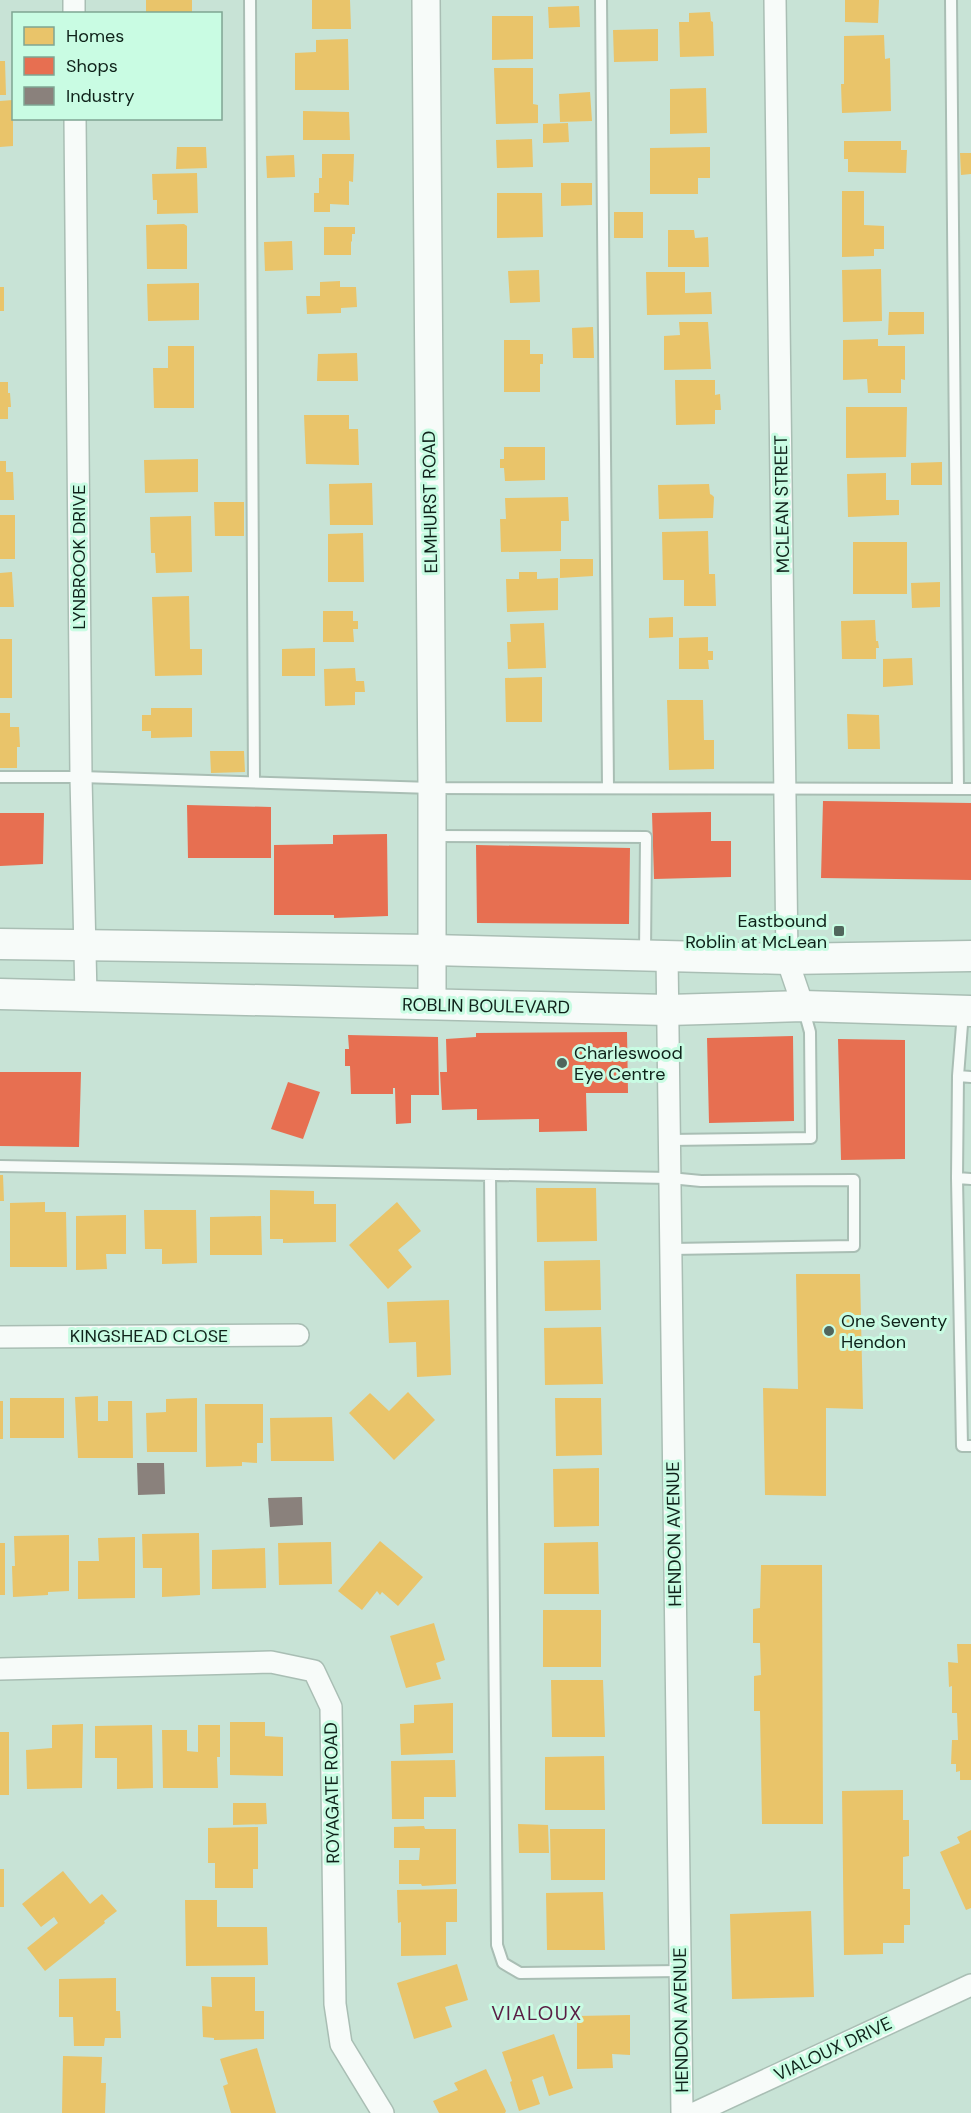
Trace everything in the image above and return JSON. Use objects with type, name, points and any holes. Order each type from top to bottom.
[{"type":"main road","points":[[0,944],[432,950],[787,959],[971,956]]},
{"type":"main road","name":"ROBLIN BOULEVARD","points":[[0,994],[668,1010],[803,1006],[967,1011]]},
{"type":"street","name":"ELMHURST ROAD","points":[[426,0],[432,1005]]},
{"type":"street","name":"MCLEAN STREET","points":[[775,0],[787,959],[803,1006]]},
{"type":"street","name":"LYNBROOK DRIVE","points":[[75,120],[81,777],[86,996]]},
{"type":"street","name":"HENDON AVENUE","points":[[656,955],[668,1010],[682,2113]]},
{"type":"street","name":"KINGSHEAD CLOSE","points":[[0,1337],[298,1335]]},
{"type":"street","name":"ROYAGATE ROAD","points":[[0,1669],[271,1662],[314,1671],[331,1707],[336,2014],[341,2043],[383,2113]]},
{"type":"street","name":"VIALOUX DRIVE","points":[[695,2113],[971,1984]]},
{"type":"lane","points":[[249,0],[254,782]]},
{"type":"lane","points":[[602,0],[608,788]]},
{"type":"lane","points":[[951,0],[958,789]]},
{"type":"lane","points":[[0,777],[81,777],[432,788],[971,789]]},
{"type":"lane","points":[[432,836],[646,837],[656,955]]},
{"type":"lane","points":[[669,1140],[811,1138],[810,1032],[803,1006]]},
{"type":"lane","points":[[967,1011],[958,1076],[957,1178],[962,1446],[971,1446]]},
{"type":"lane","points":[[958,1076],[971,1077]]},
{"type":"lane","points":[[0,1166],[670,1178],[701,1181],[854,1180],[854,1246],[671,1249]]},
{"type":"lane","points":[[490,1175],[497,1945],[503,1963],[520,1973],[680,1971]]},
{"type":"lane","points":[[957,1178],[971,1179]]},
{"type":"building: Homes","points":[[146,0],[192,0],[192,12],[146,12]]},
{"type":"building: Homes","points":[[312,0],[350,0],[351,29],[312,29]]},
{"type":"building: Homes","points":[[845,0],[879,0],[878,23],[845,22]]},
{"type":"building: Homes","points":[[579,6],[580,27],[549,28],[548,7]]},
{"type":"building: Homes","points":[[710,12],[713,22],[714,56],[680,57],[679,22],[689,22],[689,13]]},
{"type":"building: Homes","points":[[492,16],[533,16],[533,59],[492,60]]},
{"type":"building: Homes","points":[[658,29],[658,61],[614,62],[613,30]]},
{"type":"building: Homes","points":[[884,35],[885,59],[890,58],[891,111],[842,113],[844,36]]},
{"type":"building: Homes","points":[[348,39],[349,90],[295,90],[295,53],[316,52],[316,40]]},
{"type":"building: Homes","points":[[0,61],[5,61],[6,95],[0,95]]},
{"type":"building: Homes","points":[[494,68],[533,68],[533,104],[538,105],[538,123],[496,124]]},
{"type":"building: Homes","points":[[706,88],[707,133],[670,134],[670,89]]},
{"type":"building: Homes","points":[[590,92],[592,121],[560,122],[559,94]]},
{"type":"building: Homes","points":[[12,100],[13,146],[0,147],[0,101]]},
{"type":"building: Homes","points":[[303,111],[349,112],[350,140],[303,140]]},
{"type":"building: Homes","points":[[568,123],[569,142],[543,143],[543,124]]},
{"type":"building: Homes","points":[[532,139],[533,167],[497,168],[496,140]]},
{"type":"building: Homes","points":[[844,141],[901,141],[901,150],[907,150],[906,173],[848,172],[848,159],[844,159]]},
{"type":"building: Homes","points":[[177,147],[206,147],[207,168],[176,169]]},
{"type":"building: Homes","points":[[710,147],[710,178],[698,178],[698,194],[650,194],[650,148]]},
{"type":"building: Homes","points":[[960,153],[971,153],[971,174],[961,175]]},
{"type":"building: Homes","points":[[322,154],[354,154],[353,182],[349,181],[349,205],[330,204],[330,212],[314,212],[314,193],[319,193],[319,178],[322,178]]},
{"type":"building: Homes","points":[[294,155],[295,177],[267,178],[266,156]]},
{"type":"building: Homes","points":[[197,173],[198,213],[157,214],[157,200],[153,200],[152,174]]},
{"type":"building: Homes","points":[[561,183],[592,183],[592,205],[561,206]]},
{"type":"building: Homes","points":[[842,191],[864,191],[864,225],[884,226],[884,249],[874,249],[874,256],[842,257]]},
{"type":"building: Homes","points":[[497,193],[542,193],[543,237],[497,238]]},
{"type":"building: Homes","points":[[614,212],[643,212],[643,238],[614,238]]},
{"type":"building: Homes","points":[[184,224],[187,226],[187,269],[147,269],[146,225]]},
{"type":"building: Homes","points":[[324,227],[355,227],[355,234],[352,234],[351,255],[324,255]]},
{"type":"building: Homes","points":[[668,230],[694,230],[695,238],[708,237],[709,267],[668,267]]},
{"type":"building: Homes","points":[[292,241],[293,270],[265,271],[264,242]]},
{"type":"building: Homes","points":[[881,269],[882,321],[843,322],[842,270]]},
{"type":"building: Homes","points":[[539,270],[540,302],[510,303],[508,271]]},
{"type":"building: Homes","points":[[646,272],[685,272],[685,293],[711,292],[712,314],[647,315]]},
{"type":"building: Homes","points":[[340,281],[340,287],[356,287],[357,307],[341,308],[341,313],[307,314],[306,296],[320,296],[320,282]]},
{"type":"building: Homes","points":[[199,283],[199,320],[148,321],[147,284]]},
{"type":"building: Homes","points":[[0,287],[4,287],[4,311],[0,311]]},
{"type":"building: Homes","points":[[889,312],[924,312],[924,334],[888,335]]},
{"type":"building: Homes","points":[[679,322],[708,322],[711,369],[664,370],[664,336],[680,335]]},
{"type":"building: Homes","points":[[593,327],[594,358],[573,358],[572,328]]},
{"type":"building: Homes","points":[[878,339],[878,346],[905,346],[905,380],[901,379],[901,393],[868,393],[867,379],[843,380],[843,340]]},
{"type":"building: Homes","points":[[504,340],[530,340],[530,354],[543,354],[543,364],[540,364],[540,392],[504,392]]},
{"type":"building: Homes","points":[[168,346],[194,346],[194,408],[154,408],[153,368],[168,368]]},
{"type":"building: Homes","points":[[357,353],[358,381],[317,381],[318,354]]},
{"type":"building: Homes","points":[[675,380],[715,380],[715,395],[720,394],[721,410],[715,410],[715,424],[676,425]]},
{"type":"building: Homes","points":[[0,382],[8,382],[11,407],[8,407],[8,419],[0,419]]},
{"type":"building: Homes","points":[[846,407],[907,407],[906,457],[846,458]]},
{"type":"building: Homes","points":[[304,415],[349,415],[349,429],[358,429],[359,465],[306,464]]},
{"type":"building: Homes","points":[[504,447],[545,447],[545,480],[505,481],[504,468],[500,468],[500,459],[504,459]]},
{"type":"building: Homes","points":[[198,459],[198,492],[145,493],[144,460]]},
{"type":"building: Homes","points":[[0,461],[6,461],[6,472],[13,472],[14,500],[0,500]]},
{"type":"building: Homes","points":[[942,462],[942,485],[911,485],[911,463]]},
{"type":"building: Homes","points":[[886,473],[886,500],[899,500],[899,515],[848,517],[847,474]]},
{"type":"building: Homes","points":[[372,483],[373,525],[330,525],[329,484]]},
{"type":"building: Homes","points":[[709,484],[710,494],[714,497],[713,518],[659,519],[658,485]]},
{"type":"building: Homes","points":[[568,497],[569,521],[561,521],[561,551],[501,552],[500,519],[506,519],[505,498]]},
{"type":"building: Homes","points":[[214,502],[244,502],[244,536],[215,536]]},
{"type":"building: Homes","points":[[0,515],[15,515],[15,559],[0,559]]},
{"type":"building: Homes","points":[[191,516],[192,572],[156,573],[155,553],[151,553],[150,517]]},
{"type":"building: Homes","points":[[708,531],[709,574],[715,574],[716,606],[684,606],[684,580],[663,580],[662,532]]},
{"type":"building: Homes","points":[[363,533],[364,582],[328,582],[328,534]]},
{"type":"building: Homes","points":[[853,542],[907,542],[907,594],[853,594]]},
{"type":"building: Homes","points":[[560,559],[593,559],[593,576],[560,578]]},
{"type":"building: Homes","points":[[12,572],[14,607],[0,607],[0,573]]},
{"type":"building: Homes","points":[[519,572],[537,572],[537,579],[558,578],[558,610],[507,612],[506,579],[519,579]]},
{"type":"building: Homes","points":[[940,582],[940,607],[912,608],[911,583]]},
{"type":"building: Homes","points":[[189,596],[190,649],[202,649],[202,675],[155,676],[152,597]]},
{"type":"building: Homes","points":[[323,611],[353,611],[353,621],[358,621],[358,629],[353,629],[354,642],[323,642]]},
{"type":"building: Homes","points":[[673,617],[673,637],[649,638],[649,618]]},
{"type":"building: Homes","points":[[875,620],[876,641],[878,641],[879,648],[876,648],[876,659],[842,659],[841,621]]},
{"type":"building: Homes","points":[[544,623],[546,668],[508,669],[507,642],[511,642],[510,624]]},
{"type":"building: Homes","points":[[708,637],[708,651],[713,651],[713,660],[708,660],[709,669],[679,669],[679,638]]},
{"type":"building: Homes","points":[[0,639],[12,639],[12,698],[0,698]]},
{"type":"building: Homes","points":[[315,648],[315,676],[282,676],[282,649]]},
{"type":"building: Homes","points":[[912,658],[913,685],[883,687],[883,659]]},
{"type":"building: Homes","points":[[355,668],[356,681],[364,681],[365,692],[355,692],[355,705],[325,706],[324,669]]},
{"type":"building: Homes","points":[[542,677],[542,722],[506,722],[505,678]]},
{"type":"building: Homes","points":[[667,700],[703,700],[704,740],[714,740],[714,769],[669,770]]},
{"type":"building: Homes","points":[[151,708],[192,708],[192,737],[151,738],[151,731],[142,731],[142,715],[151,715]]},
{"type":"building: Homes","points":[[0,713],[10,713],[10,727],[19,727],[20,747],[17,747],[17,768],[0,768]]},
{"type":"building: Homes","points":[[847,714],[879,715],[880,749],[848,749]]},
{"type":"building: Homes","points":[[210,751],[244,751],[245,772],[211,773]]},
{"type":"building: Homes","points":[[0,1175],[3,1175],[4,1201],[0,1201]]},
{"type":"building: Homes","points":[[536,1188],[596,1188],[597,1241],[537,1242]]},
{"type":"building: Homes","points":[[270,1190],[314,1191],[314,1204],[336,1204],[336,1242],[283,1243],[283,1239],[270,1239]]},
{"type":"building: Homes","points":[[45,1202],[45,1212],[66,1212],[67,1267],[10,1267],[10,1203]]},
{"type":"building: Homes","points":[[397,1202],[421,1231],[398,1250],[412,1267],[388,1289],[349,1245]]},
{"type":"building: Homes","points":[[144,1210],[196,1210],[197,1263],[162,1264],[162,1249],[145,1249]]},
{"type":"building: Homes","points":[[126,1215],[126,1254],[106,1254],[107,1269],[76,1270],[76,1216]]},
{"type":"building: Homes","points":[[261,1216],[262,1255],[210,1255],[210,1217]]},
{"type":"building: Homes","points":[[600,1260],[601,1310],[545,1311],[544,1261]]},
{"type":"building: Homes","name":"One Seventy Hendon","points":[[796,1274],[860,1274],[863,1409],[826,1408],[826,1496],[765,1495],[763,1388],[798,1389]]},
{"type":"building: Homes","points":[[449,1300],[451,1375],[417,1377],[416,1342],[389,1343],[387,1302]]},
{"type":"building: Homes","points":[[601,1327],[603,1384],[545,1385],[544,1328]]},
{"type":"building: Homes","points":[[408,1392],[435,1420],[394,1460],[349,1413],[370,1393],[389,1411]]},
{"type":"building: Homes","points":[[98,1396],[98,1421],[108,1421],[108,1401],[132,1401],[133,1458],[78,1458],[75,1397]]},
{"type":"building: Homes","points":[[10,1398],[64,1398],[64,1438],[10,1438]]},
{"type":"building: Homes","points":[[197,1398],[197,1452],[147,1452],[146,1413],[166,1412],[166,1399]]},
{"type":"building: Homes","points":[[555,1398],[601,1398],[602,1455],[556,1456]]},
{"type":"building: Homes","points":[[0,1401],[3,1401],[3,1439],[0,1439]]},
{"type":"building: Homes","points":[[205,1404],[263,1404],[263,1443],[257,1443],[257,1463],[242,1462],[242,1466],[206,1467]]},
{"type":"building: Homes","points":[[332,1417],[334,1461],[271,1461],[270,1418]]},
{"type":"building: Homes","points":[[599,1468],[599,1526],[554,1527],[553,1469]]},
{"type":"building: Homes","points":[[199,1533],[200,1595],[162,1597],[162,1568],[143,1568],[142,1534]]},
{"type":"building: Homes","points":[[69,1535],[69,1591],[13,1597],[14,1536]]},
{"type":"building: Homes","points":[[135,1537],[135,1598],[78,1599],[78,1561],[99,1561],[98,1538]]},
{"type":"building: Homes","points":[[380,1541],[423,1577],[398,1606],[382,1592],[380,1595],[377,1591],[362,1610],[338,1591]]},
{"type":"building: Homes","points":[[331,1542],[332,1584],[279,1585],[278,1543]]},
{"type":"building: Homes","points":[[598,1542],[599,1594],[544,1594],[544,1543]]},
{"type":"building: Homes","points":[[0,1543],[5,1543],[5,1595],[0,1595]]},
{"type":"building: Homes","points":[[265,1548],[266,1588],[212,1589],[212,1550]]},
{"type":"building: Homes","points":[[761,1565],[822,1565],[823,1824],[762,1824],[760,1711],[754,1711],[754,1676],[761,1675],[760,1643],[753,1643],[753,1609],[760,1608]]},
{"type":"building: Homes","points":[[543,1610],[601,1610],[601,1667],[543,1667]]},
{"type":"building: Homes","points":[[434,1623],[445,1660],[436,1663],[441,1679],[406,1688],[390,1636]]},
{"type":"building: Homes","points":[[957,1644],[971,1644],[971,1780],[960,1780],[960,1771],[956,1772],[956,1764],[951,1764],[952,1740],[958,1740],[957,1713],[952,1713],[952,1686],[949,1687],[948,1662],[958,1663]]},
{"type":"building: Homes","points":[[551,1680],[603,1680],[605,1737],[552,1737]]},
{"type":"building: Homes","points":[[453,1703],[453,1753],[401,1755],[400,1724],[414,1723],[414,1705]]},
{"type":"building: Homes","points":[[230,1722],[265,1722],[265,1736],[283,1737],[283,1776],[230,1775]]},
{"type":"building: Homes","points":[[83,1724],[82,1788],[27,1789],[26,1750],[52,1748],[52,1725]]},
{"type":"building: Homes","points":[[152,1725],[153,1788],[117,1789],[117,1758],[95,1758],[95,1726]]},
{"type":"building: Homes","points":[[198,1725],[220,1725],[220,1757],[217,1757],[218,1788],[163,1788],[162,1730],[187,1730],[187,1751],[198,1752]]},
{"type":"building: Homes","points":[[0,1732],[9,1732],[9,1795],[0,1795]]},
{"type":"building: Homes","points":[[604,1756],[605,1810],[545,1810],[545,1757]]},
{"type":"building: Homes","points":[[455,1760],[456,1797],[424,1797],[424,1819],[392,1819],[391,1761]]},
{"type":"building: Homes","points":[[903,1790],[903,1820],[909,1820],[909,1856],[903,1857],[903,1889],[910,1889],[910,1925],[904,1925],[904,1943],[883,1943],[883,1954],[844,1955],[842,1791]]},
{"type":"building: Homes","points":[[233,1803],[266,1803],[267,1824],[233,1825]]},
{"type":"building: Homes","points":[[518,1824],[548,1825],[549,1853],[519,1853]]},
{"type":"building: Homes","points":[[424,1826],[425,1829],[456,1829],[456,1884],[422,1886],[421,1884],[399,1884],[399,1860],[419,1860],[420,1848],[394,1848],[394,1827]]},
{"type":"building: Homes","points":[[258,1827],[258,1869],[253,1869],[253,1888],[215,1888],[215,1863],[208,1863],[208,1828]]},
{"type":"building: Homes","points":[[550,1829],[605,1829],[605,1880],[551,1880]]},
{"type":"building: Homes","points":[[971,1830],[971,1908],[966,1910],[940,1852],[960,1843],[957,1837]]},
{"type":"building: Homes","points":[[0,1869],[4,1869],[4,1907],[0,1907]]},
{"type":"building: Homes","points":[[63,1871],[90,1904],[102,1894],[117,1911],[45,1971],[27,1948],[58,1923],[54,1917],[41,1927],[22,1904]]},
{"type":"building: Homes","points":[[457,1889],[457,1922],[446,1922],[446,1955],[401,1956],[401,1922],[398,1923],[397,1890]]},
{"type":"building: Homes","points":[[603,1892],[605,1950],[547,1950],[546,1893]]},
{"type":"building: Homes","points":[[185,1900],[217,1900],[217,1927],[267,1927],[268,1965],[186,1966]]},
{"type":"building: Homes","points":[[811,1911],[814,1997],[732,1999],[730,1914]]},
{"type":"building: Homes","points":[[457,1964],[468,2000],[445,2007],[452,2027],[414,2039],[397,1983]]},
{"type":"building: Homes","points":[[211,1977],[255,1977],[255,2011],[264,2011],[264,2039],[214,2040],[214,2038],[203,2037],[202,2006],[212,2007]]},
{"type":"building: Homes","points":[[116,1978],[116,2011],[120,2011],[121,2038],[105,2038],[104,2046],[74,2046],[73,2017],[59,2017],[59,1979]]},
{"type":"building: Homes","points":[[630,2015],[630,2055],[612,2054],[613,2068],[577,2069],[577,2016]]},
{"type":"building: Homes","points":[[554,2034],[573,2088],[549,2096],[543,2076],[532,2080],[540,2104],[519,2111],[502,2052]]},
{"type":"building: Homes","points":[[257,2048],[276,2113],[231,2113],[223,2086],[228,2084],[220,2059]]},
{"type":"building: Homes","points":[[63,2056],[102,2057],[101,2083],[106,2083],[105,2113],[62,2113]]},
{"type":"building: Homes","points":[[486,2069],[505,2113],[439,2113],[433,2101],[458,2090],[454,2083]]},
{"type":"building: Shops","points":[[823,801],[971,803],[971,880],[821,878]]},
{"type":"building: Shops","points":[[187,805],[271,807],[271,858],[188,858]]},
{"type":"building: Shops","points":[[711,812],[711,841],[731,841],[731,877],[654,879],[652,813]]},
{"type":"building: Shops","points":[[0,813],[44,813],[43,864],[0,866]]},
{"type":"building: Shops","points":[[387,834],[388,916],[334,918],[334,915],[274,915],[274,845],[333,844],[333,835]]},
{"type":"building: Shops","points":[[476,845],[630,848],[629,924],[477,923]]},
{"type":"building: Shops","points":[[627,1032],[628,1093],[586,1093],[587,1131],[539,1132],[539,1119],[477,1120],[477,1109],[442,1110],[440,1072],[447,1072],[446,1039],[476,1037],[476,1033]]},
{"type":"building: Shops","points":[[348,1035],[438,1037],[439,1095],[411,1095],[411,1123],[396,1124],[395,1088],[393,1088],[393,1094],[351,1094],[350,1066],[345,1066],[345,1049],[349,1049]]},
{"type":"building: Shops","points":[[793,1036],[794,1121],[709,1123],[707,1038]]},
{"type":"building: Shops","points":[[838,1039],[905,1040],[905,1159],[841,1160]]},
{"type":"building: Shops","points":[[0,1072],[81,1072],[79,1147],[0,1146]]},
{"type":"building: Shops","points":[[288,1082],[320,1092],[303,1139],[271,1129]]},
{"type":"building: Industry","points":[[137,1463],[164,1463],[165,1494],[138,1495]]},
{"type":"building: Industry","points":[[302,1497],[303,1525],[270,1527],[268,1498]]},
{"type":"place","name":"Eastbound Roblin at McLean","points":[[839,931]]},
{"type":"place","name":"Charleswood Eye Centre","points":[[562,1063]]},
{"type":"place","name":"One Seventy Hendon","points":[[829,1331]]},
{"type":"district","name":"VIALOUX","points":[[537,2013]]}]
